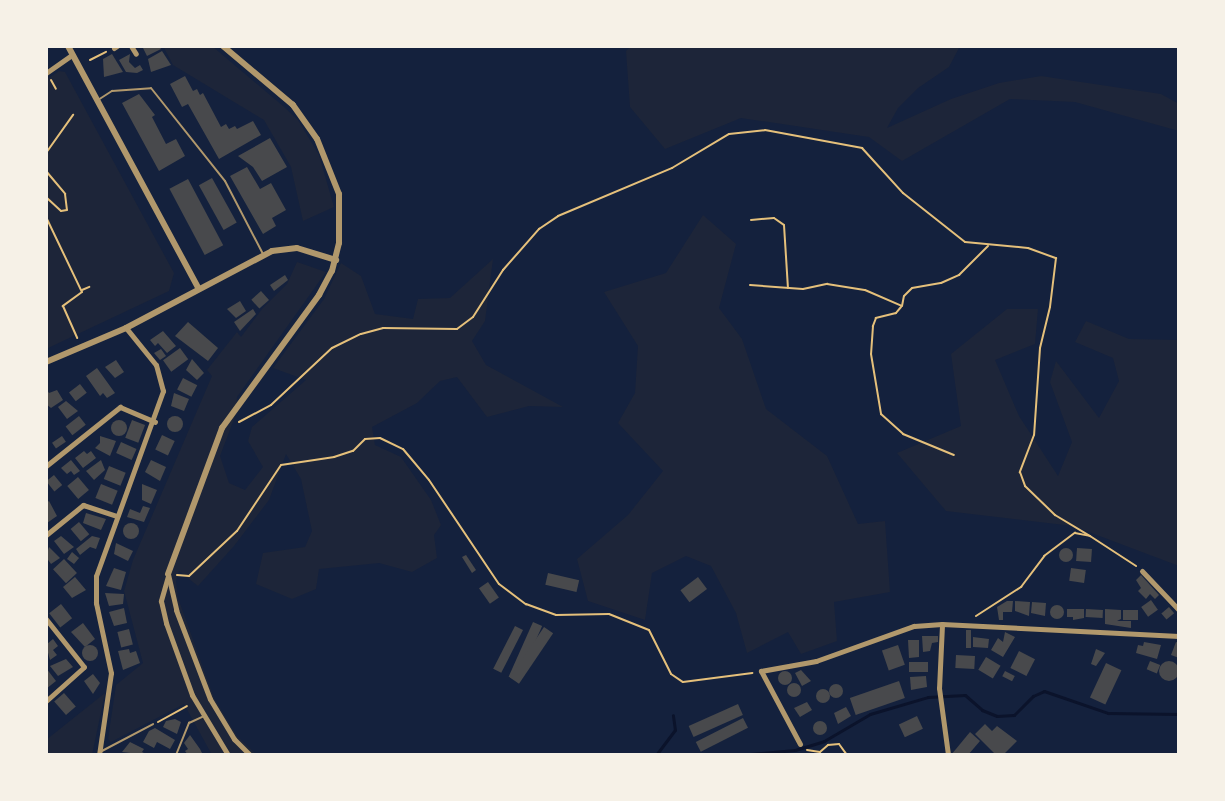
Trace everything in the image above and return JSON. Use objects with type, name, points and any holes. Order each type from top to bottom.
[{"type":"street","points":[[68,46],[199,289]]},
{"type":"street","points":[[131,46],[136,54]]},
{"type":"street","points":[[223,46],[293,105],[317,139],[339,194],[336,260],[311,306],[227,420],[214,446],[161,601],[176,652],[204,716],[228,755]]},
{"type":"street","points":[[46,73],[72,55]]},
{"type":"street","points":[[46,362],[126,328],[263,255],[282,248],[297,248],[336,260]]},
{"type":"street","points":[[99,754],[111,673],[95,590],[99,563],[155,422],[163,391],[162,378],[126,328]]},
{"type":"street","points":[[46,466],[120,407],[155,422]]},
{"type":"street","points":[[46,535],[83,505],[116,516]]},
{"type":"street","points":[[1142,571],[1179,610]]},
{"type":"street","points":[[168,574],[190,647],[219,716],[250,755]]},
{"type":"street","points":[[46,619],[84,667],[46,701]]},
{"type":"street","points":[[942,624],[939,688],[948,755]]},
{"type":"street","points":[[800,744],[761,671],[816,661],[914,626],[942,624],[1179,636]]},
{"type":"street","points":[[173,643],[181,643],[187,638]]},
{"type":"street","points":[[176,652],[190,647]]},
{"type":"lane","points":[[97,100],[112,91],[151,88],[225,181],[263,255]]},
{"type":"lane","points":[[176,755],[189,723],[204,716]]},
{"type":"lane","points":[[99,754],[153,724]]},
{"type":"path","points":[[90,60],[115,47]]},
{"type":"path","points":[[46,153],[73,115]]},
{"type":"path","points":[[227,420],[240,422],[271,405],[332,348],[361,334],[383,328],[457,329],[473,317],[503,270],[539,229],[558,216],[672,168],[729,134],[745,130],[852,143],[862,148],[903,193],[942,227],[965,242],[1028,248],[1056,258],[1050,307],[1040,348],[1034,435],[1020,472],[1025,486],[1055,515],[1142,571]]},
{"type":"path","points":[[46,171],[65,194],[67,210],[61,211],[46,197]]},
{"type":"path","points":[[46,217],[81,291]]},
{"type":"path","points":[[751,220],[774,218],[784,225],[788,288]]},
{"type":"path","points":[[954,455],[903,434],[881,414],[871,354],[873,326],[876,318],[896,313],[902,306],[904,296],[912,288],[941,283],[959,275],[989,245]]},
{"type":"path","points":[[750,285],[788,288],[827,284],[865,290],[902,306]]},
{"type":"path","points":[[77,339],[63,306],[89,287]]},
{"type":"path","points":[[168,574],[189,576],[221,547],[250,514],[281,465],[334,457],[353,451],[365,439],[380,438],[403,449],[429,480],[499,584],[526,604],[556,615],[609,614],[649,630],[671,674],[683,682],[761,671]]},
{"type":"path","points":[[957,626],[988,610],[1021,587],[1060,541],[1075,533],[1090,536]]},
{"type":"path","points":[[153,724],[188,705]]},
{"type":"path","points":[[800,744],[810,752],[820,752],[828,745],[839,744],[847,755]]},
{"type":"shaded area","points":[[163,46],[212,46],[298,120],[319,155],[334,207],[303,221],[291,167],[264,120],[173,65]]},
{"type":"shaded area","points":[[631,46],[960,46],[949,67],[918,88],[898,108],[887,128],[951,99],[999,83],[1041,76],[1161,94],[1179,104],[1179,131],[1075,102],[1010,99],[902,161],[869,137],[741,118],[665,149],[630,107],[626,51]]},
{"type":"shaded area","points":[[59,71],[65,72],[174,273],[169,291],[46,349],[46,80]]},
{"type":"shaded area","points":[[703,215],[736,244],[719,308],[742,339],[766,409],[827,456],[858,524],[885,521],[890,592],[834,602],[837,641],[801,654],[788,632],[747,653],[736,613],[711,566],[686,556],[652,573],[645,620],[588,601],[577,559],[628,515],[663,471],[618,423],[635,393],[638,346],[604,292],[666,273]]},
{"type":"shaded area","points":[[493,259],[485,321],[472,341],[486,365],[563,407],[529,406],[487,417],[457,377],[440,381],[417,403],[372,427],[375,445],[401,457],[431,500],[441,525],[434,535],[437,558],[412,572],[379,563],[319,569],[316,589],[292,599],[256,584],[263,553],[305,547],[312,531],[301,479],[286,454],[269,500],[234,546],[198,586],[179,571],[176,581],[178,598],[214,698],[237,736],[257,755],[212,755],[184,704],[111,742],[108,739],[116,685],[143,663],[124,591],[133,560],[212,376],[207,370],[237,332],[241,337],[262,309],[287,284],[297,262],[326,272],[237,397],[236,414],[220,456],[229,483],[245,490],[263,467],[248,441],[252,427],[306,380],[273,368],[324,299],[341,263],[361,276],[375,314],[413,319],[418,299],[450,298]]},
{"type":"shaded area","points":[[1007,309],[1038,309],[1035,344],[995,360],[1019,416],[1058,476],[1072,442],[1050,382],[1056,361],[1099,418],[1119,381],[1113,358],[1075,342],[1086,321],[1129,339],[1179,340],[1179,566],[1073,526],[946,511],[897,453],[961,426],[951,354]]},
{"type":"shaded area","points":[[105,693],[92,755],[46,755],[46,740]]},
{"type":"building","points":[[142,46],[159,46],[161,49],[147,56]]},
{"type":"building","points":[[162,51],[171,65],[151,72],[148,59]]},
{"type":"building","points":[[112,54],[123,72],[104,77],[103,59]]},
{"type":"building","points":[[130,54],[129,62],[135,68],[140,65],[143,70],[126,72],[119,60]]},
{"type":"building","points":[[185,76],[193,91],[197,89],[200,95],[203,93],[221,127],[226,124],[229,129],[235,126],[237,129],[253,121],[261,135],[219,159],[188,104],[182,107],[170,84]]},
{"type":"building","points":[[139,94],[155,115],[152,117],[166,144],[176,139],[185,156],[159,171],[122,103]]},
{"type":"building","points":[[270,138],[287,167],[262,181],[253,167],[238,156]]},
{"type":"building","points":[[247,167],[260,189],[271,183],[286,210],[272,218],[276,226],[263,234],[230,176]]},
{"type":"building","points":[[212,178],[237,223],[224,230],[199,185]]},
{"type":"building","points":[[188,179],[223,245],[205,255],[169,189]]},
{"type":"building","points":[[285,275],[288,280],[274,291],[270,285]]},
{"type":"building","points":[[261,291],[269,300],[259,309],[251,300]]},
{"type":"building","points":[[240,301],[246,311],[236,318],[227,309]]},
{"type":"building","points":[[253,309],[256,314],[240,331],[234,322]]},
{"type":"building","points":[[188,322],[218,348],[208,361],[175,336]]},
{"type":"building","points":[[163,331],[176,346],[167,353],[158,343],[155,346],[150,340]]},
{"type":"building","points":[[180,348],[188,359],[171,372],[163,360]]},
{"type":"building","points":[[161,349],[166,356],[160,360],[154,353]]},
{"type":"building","points":[[192,359],[204,373],[197,380],[186,370]]},
{"type":"building","points":[[116,360],[124,372],[115,378],[105,367]]},
{"type":"building","points":[[97,368],[115,393],[107,398],[103,393],[100,396],[86,376]]},
{"type":"building","points":[[183,378],[197,385],[191,397],[177,390]]},
{"type":"building","points":[[80,384],[87,393],[76,401],[69,393]]},
{"type":"building","points":[[46,389],[49,393],[57,390],[63,400],[51,408],[46,404]]},
{"type":"building","points":[[174,393],[189,399],[184,411],[171,406]]},
{"type":"building","points":[[66,401],[78,411],[67,419],[58,407]]},
{"type":"building","points":[[79,416],[86,425],[72,435],[66,426]]},
{"type":"building","points":[[175,416],[183,424],[175,432],[167,424]]},
{"type":"building","points":[[116,420],[122,420],[127,428],[125,434],[116,436],[111,431],[111,425]]},
{"type":"building","points":[[132,420],[145,425],[138,443],[125,438]]},
{"type":"building","points":[[162,435],[175,441],[168,455],[155,450]]},
{"type":"building","points":[[62,436],[66,442],[56,449],[52,443]]},
{"type":"building","points":[[100,436],[116,441],[110,456],[95,448],[100,443]]},
{"type":"building","points":[[121,442],[137,449],[132,460],[116,453]]},
{"type":"building","points":[[84,451],[87,454],[91,451],[96,458],[83,468],[75,458]]},
{"type":"building","points":[[71,460],[80,471],[74,475],[71,471],[67,474],[61,468]]},
{"type":"building","points":[[101,460],[105,470],[94,480],[86,471]]},
{"type":"building","points":[[151,460],[166,467],[160,481],[145,472]]},
{"type":"building","points":[[109,466],[126,473],[120,486],[104,479]]},
{"type":"building","points":[[54,475],[62,485],[54,491],[46,481]]},
{"type":"building","points":[[78,477],[89,490],[78,499],[67,486]]},
{"type":"building","points":[[101,484],[118,491],[112,505],[95,498]]},
{"type":"building","points":[[142,484],[157,490],[151,504],[142,500]]},
{"type":"building","points":[[49,501],[57,516],[47,523],[46,503]]},
{"type":"building","points":[[143,506],[150,508],[144,522],[127,517],[130,509],[140,513]]},
{"type":"building","points":[[86,513],[106,519],[101,530],[83,523]]},
{"type":"building","points":[[79,522],[89,534],[81,541],[71,529]]},
{"type":"building","points":[[128,523],[134,523],[139,531],[137,537],[128,539],[123,534],[123,528]]},
{"type":"building","points":[[61,536],[74,547],[64,554],[54,541]]},
{"type":"building","points":[[92,536],[100,538],[96,549],[90,547],[80,555],[76,549]]},
{"type":"building","points":[[116,543],[133,551],[128,561],[114,554]]},
{"type":"building","points":[[49,547],[60,558],[51,564],[46,557]]},
{"type":"building","points":[[1066,548],[1073,555],[1066,562],[1059,555]]},
{"type":"building","points":[[1077,548],[1092,549],[1091,562],[1076,561]]},
{"type":"building","points":[[72,552],[79,558],[74,564],[67,559]]},
{"type":"building","points":[[466,555],[476,570],[472,573],[462,557]]},
{"type":"building","points":[[64,559],[77,573],[66,583],[53,569]]},
{"type":"building","points":[[114,568],[126,572],[121,590],[106,586]]},
{"type":"building","points":[[1071,568],[1086,570],[1084,583],[1069,581]]},
{"type":"building","points":[[548,573],[579,580],[576,592],[545,585]]},
{"type":"building","points":[[1141,575],[1159,595],[1155,599],[1150,594],[1146,599],[1138,591],[1141,588],[1136,580]]},
{"type":"building","points":[[75,577],[86,590],[72,598],[63,587]]},
{"type":"building","points":[[698,577],[707,589],[689,602],[680,590]]},
{"type":"building","points":[[488,582],[499,598],[490,604],[479,588]]},
{"type":"building","points":[[105,593],[124,594],[123,604],[109,606]]},
{"type":"building","points":[[1151,600],[1158,610],[1148,617],[1141,607]]},
{"type":"building","points":[[1013,601],[1012,612],[1003,612],[1003,620],[999,620],[997,607]]},
{"type":"building","points":[[1015,601],[1030,602],[1029,616],[1015,611]]},
{"type":"building","points":[[1032,602],[1046,603],[1045,616],[1031,613]]},
{"type":"building","points":[[61,604],[72,618],[60,627],[49,613]]},
{"type":"building","points":[[1057,605],[1064,612],[1057,619],[1050,612]]},
{"type":"building","points":[[1169,607],[1174,613],[1166,620],[1161,613]]},
{"type":"building","points":[[124,608],[127,623],[114,626],[109,612]]},
{"type":"building","points":[[1067,609],[1084,609],[1084,618],[1073,620],[1073,617],[1067,617]]},
{"type":"building","points":[[1086,609],[1103,610],[1103,618],[1086,617]]},
{"type":"building","points":[[1105,609],[1121,610],[1121,619],[1117,621],[1131,621],[1131,628],[1105,624]]},
{"type":"building","points":[[1123,610],[1138,610],[1138,620],[1123,620]]},
{"type":"building","points":[[533,622],[542,626],[518,681],[509,677]]},
{"type":"building","points":[[83,623],[95,639],[85,647],[71,632]]},
{"type":"building","points":[[515,626],[523,630],[501,673],[493,669]]},
{"type":"building","points":[[544,627],[553,633],[519,684],[510,678]]},
{"type":"building","points":[[129,629],[133,645],[121,647],[117,632]]},
{"type":"building","points":[[966,630],[971,630],[971,648],[966,648]]},
{"type":"building","points":[[1005,632],[1015,637],[1003,657],[991,650],[998,638],[1003,642]]},
{"type":"building","points":[[922,636],[938,636],[938,642],[932,643],[930,651],[923,652]]},
{"type":"building","points":[[973,637],[989,639],[988,648],[973,647]]},
{"type":"building","points":[[53,639],[58,646],[53,650],[57,655],[50,660],[46,645]]},
{"type":"building","points":[[908,640],[919,640],[919,657],[909,658]]},
{"type":"building","points":[[1144,642],[1161,645],[1157,659],[1136,653],[1138,645],[1143,646]]},
{"type":"building","points":[[1176,642],[1179,643],[1179,658],[1171,655]]},
{"type":"building","points":[[90,645],[98,653],[90,661],[82,653]]},
{"type":"building","points":[[898,645],[905,665],[889,670],[882,651]]},
{"type":"building","points":[[129,649],[130,653],[136,651],[140,663],[123,670],[118,651]]},
{"type":"building","points":[[1096,649],[1105,653],[1096,666],[1091,664]]},
{"type":"building","points":[[1019,651],[1035,659],[1026,676],[1010,668]]},
{"type":"building","points":[[956,655],[975,656],[974,669],[955,668]]},
{"type":"building","points":[[986,657],[1001,666],[993,679],[978,670]]},
{"type":"building","points":[[66,659],[73,667],[58,676],[50,666]]},
{"type":"building","points":[[1150,661],[1160,665],[1157,673],[1147,669]]},
{"type":"building","points":[[1169,661],[1176,664],[1179,671],[1176,678],[1169,681],[1162,678],[1159,671],[1162,664]]},
{"type":"building","points":[[909,662],[928,662],[928,672],[909,672]]},
{"type":"building","points":[[1106,663],[1121,670],[1105,705],[1090,697]]},
{"type":"building","points":[[46,668],[56,681],[46,689]]},
{"type":"building","points":[[801,670],[811,681],[802,686],[795,673]]},
{"type":"building","points":[[785,671],[792,678],[785,685],[778,678]]},
{"type":"building","points":[[1005,671],[1015,676],[1012,681],[1002,676]]},
{"type":"building","points":[[93,674],[100,683],[93,694],[84,681]]},
{"type":"building","points":[[926,676],[927,687],[911,690],[910,677]]},
{"type":"building","points":[[899,681],[905,698],[856,715],[850,698]]},
{"type":"building","points":[[794,683],[801,690],[794,697],[787,690]]},
{"type":"building","points":[[836,684],[843,691],[836,698],[829,691]]},
{"type":"building","points":[[823,689],[830,696],[823,703],[816,696]]},
{"type":"building","points":[[64,693],[76,707],[66,715],[54,702]]},
{"type":"building","points":[[807,702],[812,710],[800,717],[794,708]]},
{"type":"building","points":[[738,704],[743,715],[694,737],[689,726]]},
{"type":"building","points":[[846,707],[851,716],[838,724],[834,713]]},
{"type":"building","points":[[917,716],[923,729],[905,737],[899,724]]},
{"type":"building","points":[[743,718],[748,728],[701,752],[696,742]]},
{"type":"building","points":[[175,719],[181,722],[177,734],[163,727],[166,721]]},
{"type":"building","points":[[820,721],[827,728],[820,735],[813,728]]},
{"type":"building","points":[[985,724],[992,731],[997,726],[1017,741],[1003,755],[996,755],[975,734]]},
{"type":"building","points":[[155,728],[175,740],[170,749],[157,742],[154,748],[143,742],[149,731]]},
{"type":"building","points":[[970,732],[980,741],[968,755],[951,755]]},
{"type":"building","points":[[190,735],[203,755],[188,755],[185,751],[188,749],[184,743]]},
{"type":"building","points":[[130,742],[144,749],[142,752],[148,755],[122,752]]},
{"type":"waterway","points":[[739,755],[795,750],[824,741],[870,714],[928,697],[965,695],[982,710],[997,716],[1014,715],[1033,696],[1044,691],[1108,713],[1179,714]]},
{"type":"waterway","points":[[656,755],[675,730],[673,715]]}]
